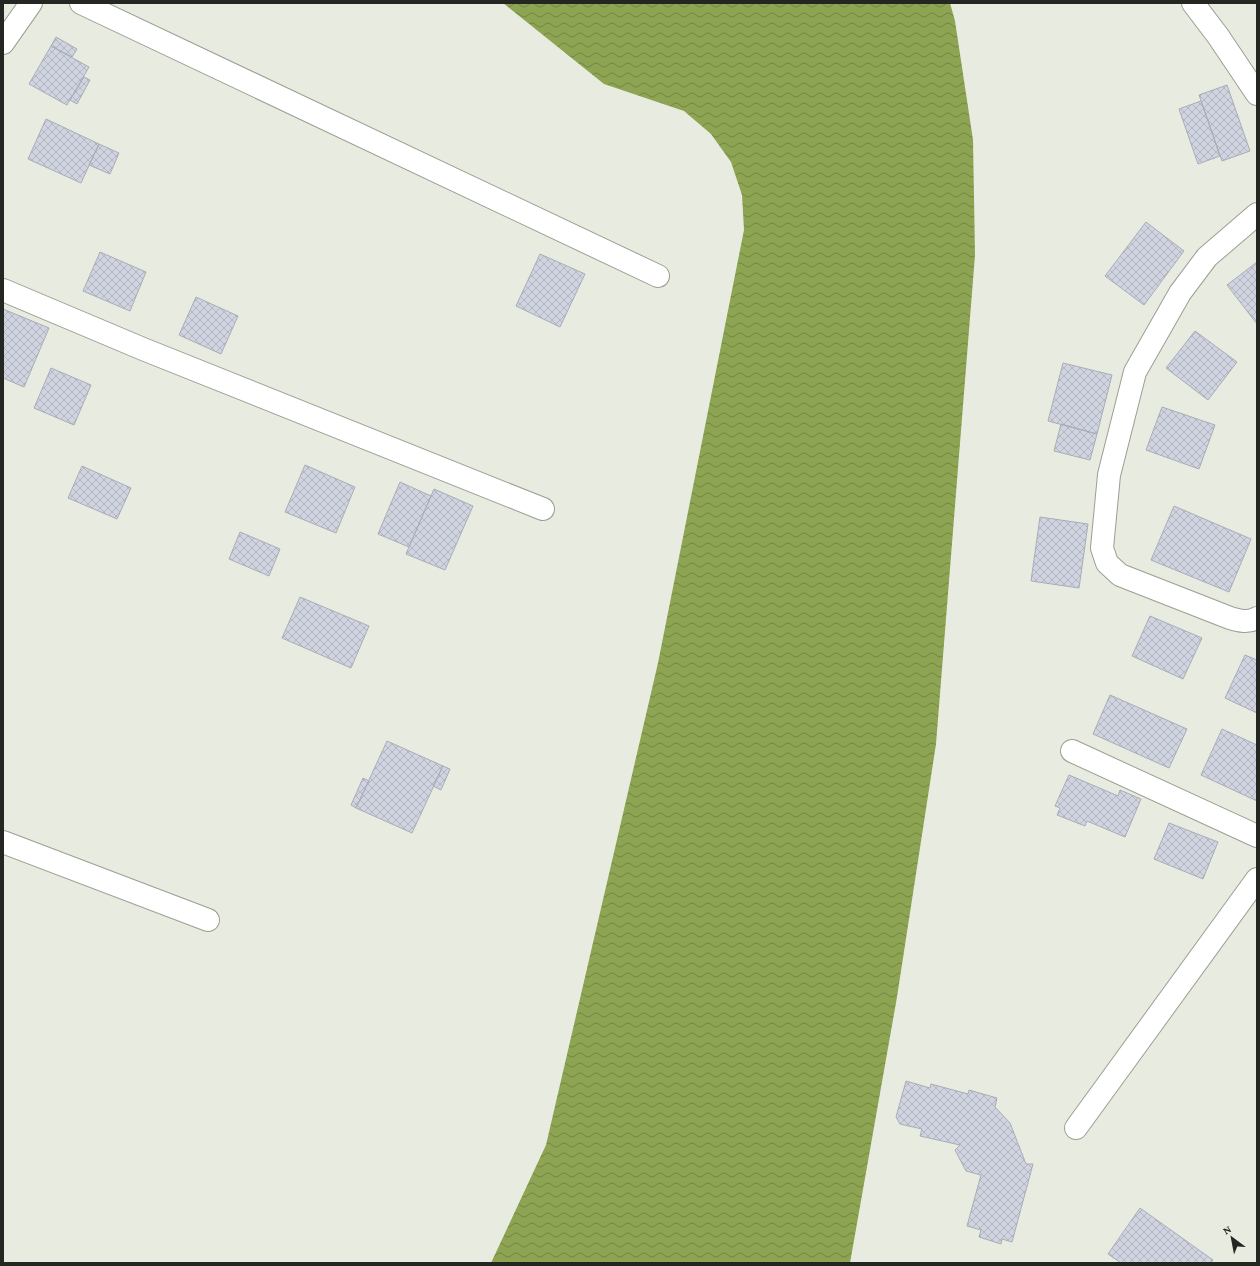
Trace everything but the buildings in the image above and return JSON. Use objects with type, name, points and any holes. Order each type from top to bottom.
[{"type":"street","points":[[3,43],[31,3]]},
{"type":"street","points":[[81,3],[658,276]]},
{"type":"street","points":[[1193,3],[1218,36],[1257,94]]},
{"type":"street","points":[[1257,214],[1207,258],[1180,293],[1135,372],[1109,475],[1102,548],[1107,563],[1120,575],[1230,618],[1242,621],[1257,618]]},
{"type":"street","points":[[3,290],[143,350],[543,509]]},
{"type":"street","points":[[1072,751],[1257,836]]},
{"type":"street","points":[[3,842],[208,920]]},
{"type":"street","points":[[1076,1128],[1257,879]]},
{"type":"water","points":[[503,3],[950,3],[955,21],[973,140],[975,255],[936,744],[897,997],[850,1263],[491,1263],[546,1145],[658,663],[744,230],[742,195],[731,162],[711,134],[684,111],[604,84]]}]
